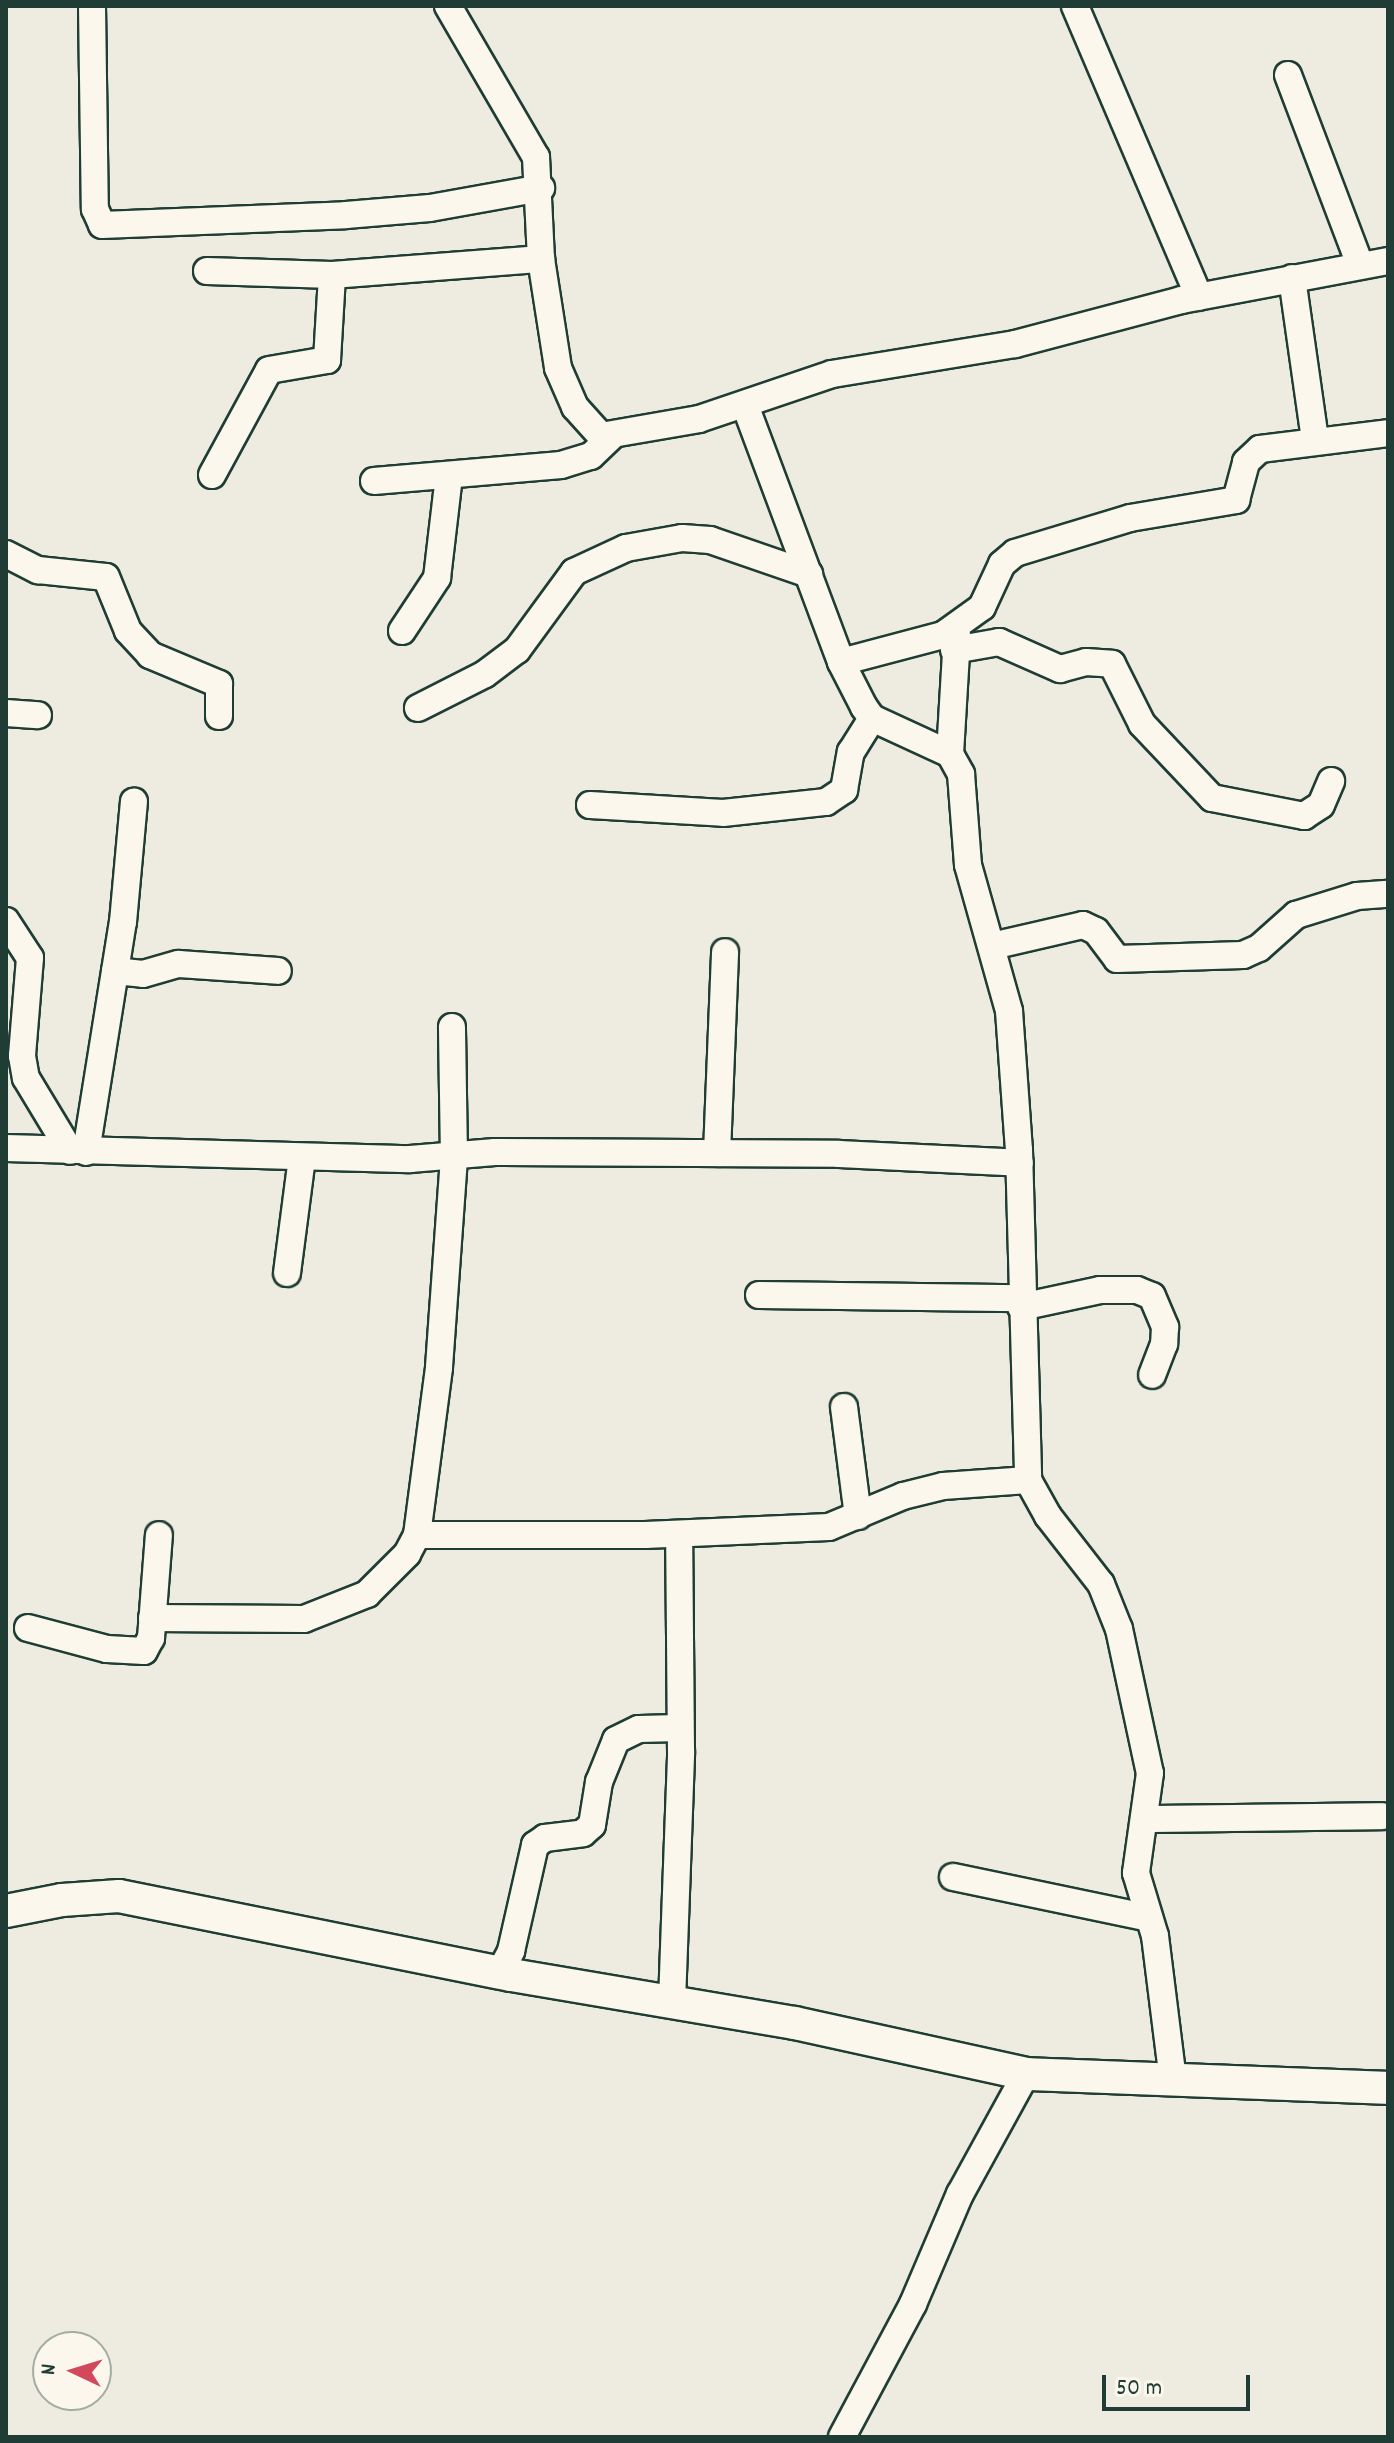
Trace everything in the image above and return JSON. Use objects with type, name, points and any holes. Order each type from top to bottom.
[{"type":"main road","points":[[6,1911],[62,1900],[119,1896],[500,1972],[672,2002],[1026,2074],[1388,2088]]},
{"type":"street","points":[[92,6],[95,209],[102,225],[346,215],[430,208],[541,188]]},
{"type":"street","points":[[448,6],[529,143],[541,188],[541,259],[558,368],[587,426],[611,437]]},
{"type":"street","points":[[1075,6],[1199,297]]},
{"type":"street","points":[[1288,75],[1360,265]]},
{"type":"street","points":[[207,271],[332,275],[541,259]]},
{"type":"street","points":[[374,481],[561,465],[591,456],[611,437],[745,405],[832,374],[1015,344],[1199,297],[1388,261]]},
{"type":"street","points":[[212,475],[269,370],[327,360],[332,275]]},
{"type":"street","points":[[1292,278],[1315,440]]},
{"type":"street","points":[[745,405],[841,662],[872,718],[950,754]]},
{"type":"street","points":[[1173,2080],[1149,1918],[1136,1873],[1146,1819],[1150,1773],[1112,1607],[1028,1480],[1020,1163],[1009,1011],[968,865],[961,774],[950,754],[957,637],[982,607],[1002,564],[1015,553],[1130,518],[1236,500],[1252,453],[1315,440],[1388,433]]},
{"type":"street","points":[[402,631],[437,578],[449,476]]},
{"type":"street","points":[[418,708],[485,674],[517,650],[574,572],[614,552],[682,538],[710,540],[809,574]]},
{"type":"street","points":[[6,554],[38,570],[106,577],[128,631],[150,655],[219,684],[219,716]]},
{"type":"street","points":[[841,662],[943,635],[999,642],[1060,669],[1086,662],[1112,664],[1142,724],[1212,798],[1304,816],[1321,805],[1331,781]]},
{"type":"street","points":[[6,713],[38,715]]},
{"type":"street","points":[[590,805],[723,813],[826,802],[844,790],[851,752],[872,718]]},
{"type":"street","points":[[78,1152],[115,971],[134,801]]},
{"type":"street","points":[[992,946],[1083,925],[1096,931],[1110,954],[1128,961],[1186,953],[1243,955],[1296,915],[1357,896],[1388,894]]},
{"type":"street","points":[[6,921],[30,958],[22,1056],[26,1078],[78,1152]]},
{"type":"street","points":[[717,1153],[725,952]]},
{"type":"street","points":[[115,971],[143,974],[179,964],[278,971]]},
{"type":"street","points":[[152,1618],[304,1619],[367,1594],[407,1554],[417,1535],[439,1367],[454,1157],[452,1027]]},
{"type":"street","points":[[6,1148],[302,1157],[717,1153],[1020,1163]]},
{"type":"street","points":[[287,1273],[302,1157]]},
{"type":"street","points":[[759,1295],[1022,1302],[1100,1290],[1137,1290],[1152,1296],[1165,1327],[1152,1375]]},
{"type":"street","points":[[844,1407],[858,1516]]},
{"type":"street","points":[[417,1535],[679,1534],[829,1527],[903,1496],[943,1486],[1028,1480]]},
{"type":"street","points":[[672,2002],[679,1728],[679,1534]]},
{"type":"street","points":[[28,1628],[132,1654],[144,1651],[152,1618],[159,1535]]},
{"type":"street","points":[[500,1972],[511,1951],[535,1845],[545,1838],[583,1833],[592,1825],[599,1782],[616,1740],[639,1729],[679,1728]]},
{"type":"street","points":[[1146,1819],[1382,1816]]},
{"type":"street","points":[[953,1877],[1149,1918]]},
{"type":"street","points":[[842,2437],[913,2304],[960,2194],[1014,2104],[1026,2074]]}]
